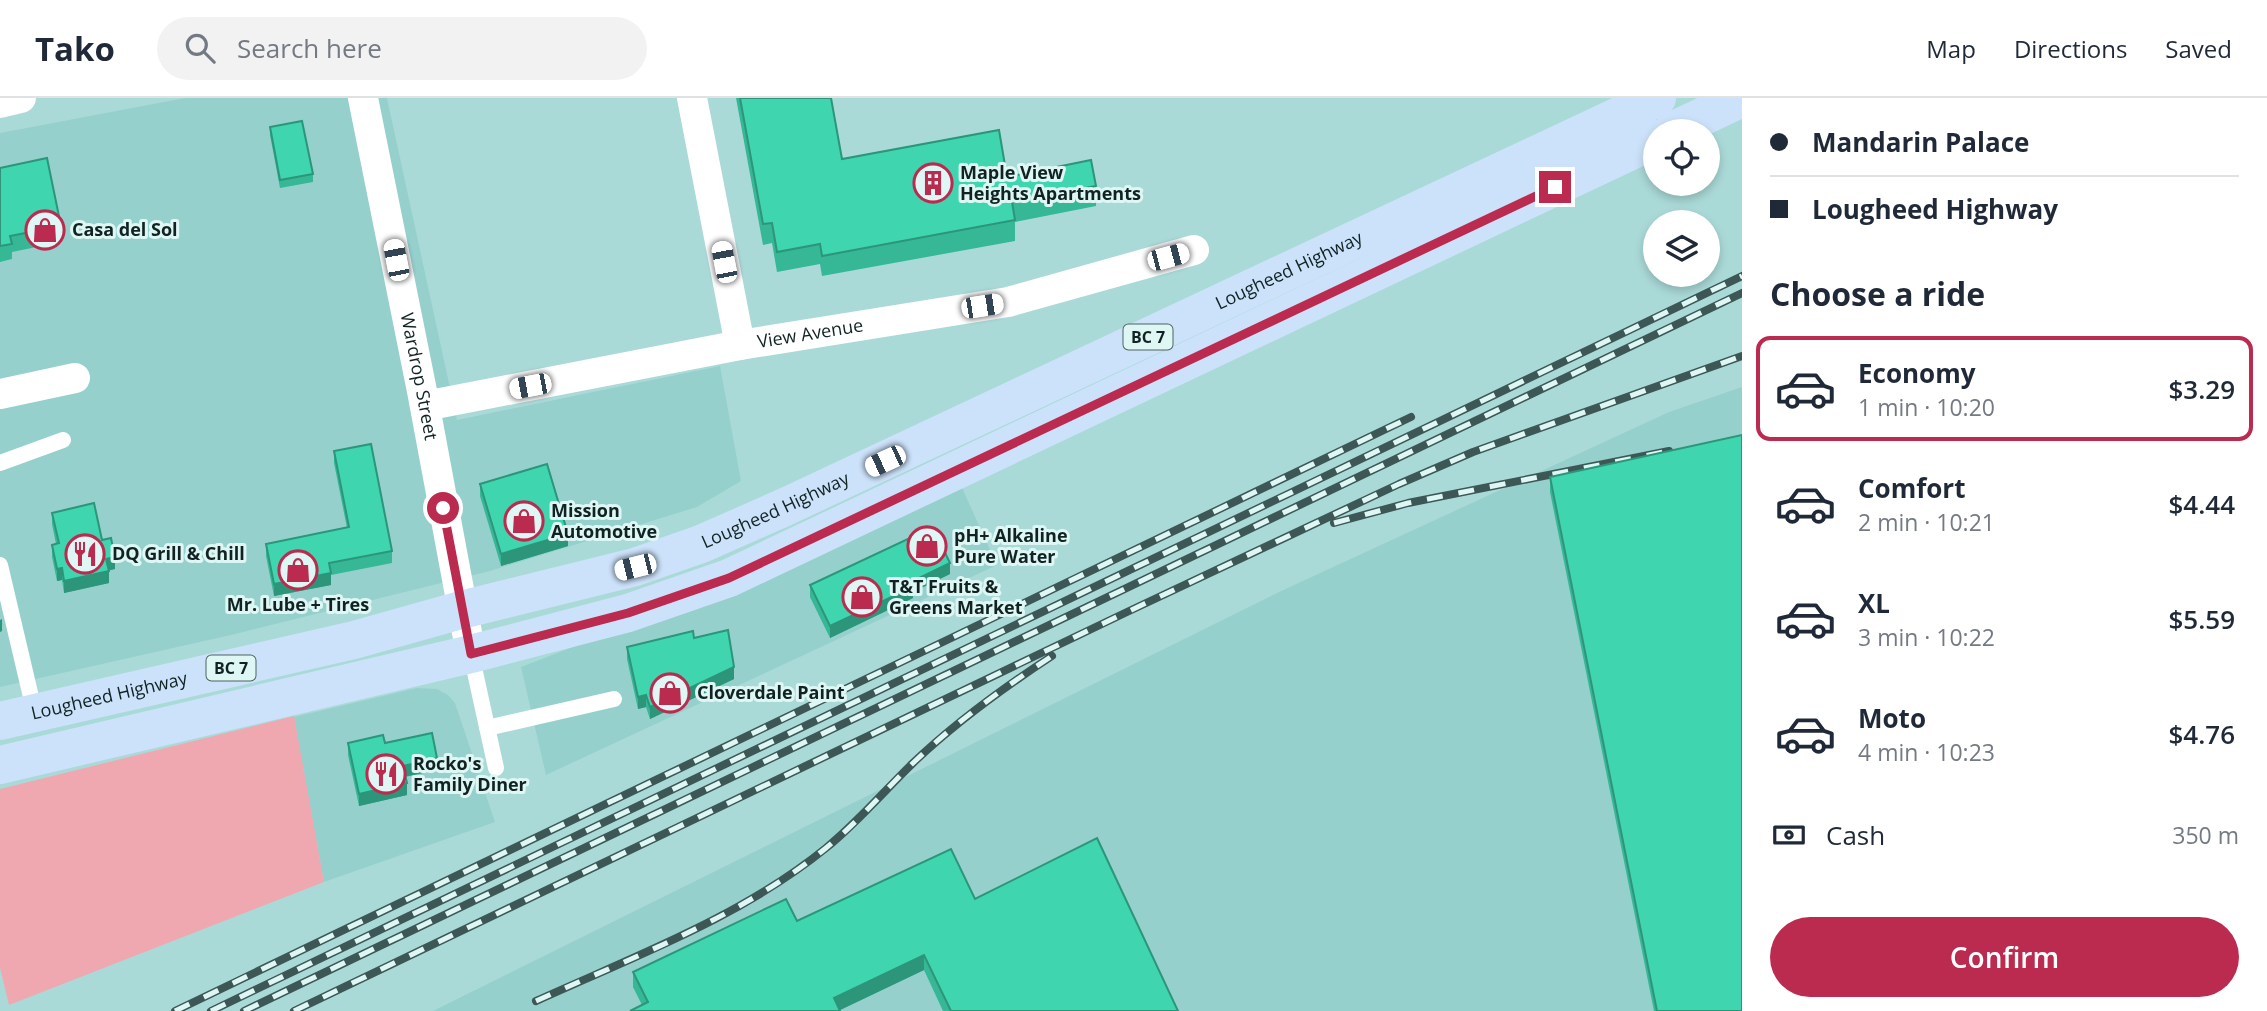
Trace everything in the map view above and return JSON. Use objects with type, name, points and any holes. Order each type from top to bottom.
[{"type":"main road","name":"Lougheed Highway","points":[[17,718],[354,640],[461,610],[635,567],[701,544],[1657,98]]},
{"type":"main road","points":[[1697,119],[1742,98]]},
{"type":"main road","name":"Lougheed Highway","points":[[0,765],[471,654],[628,613],[729,578],[1643,145]]},
{"type":"street","points":[[0,103],[21,98]]},
{"type":"street","name":"Wardrop Street","points":[[363,98],[425,406],[471,654]]},
{"type":"street","points":[[692,98],[740,345]]},
{"type":"street","name":"View Avenue","points":[[425,406],[740,345],[1009,302],[1194,250]]},
{"type":"street","points":[[0,394],[75,378]]},
{"type":"lane","points":[[0,463],[62,440]]},
{"type":"lane","points":[[0,565],[17,718]]},
{"type":"lane","points":[[471,654],[496,768]]},
{"type":"lane","points":[[487,728],[614,699]]},
{"type":"shaded area","points":[[185,98],[387,98],[457,420],[720,366],[741,481],[697,507],[490,571],[231,635],[0,687],[0,133]]},
{"type":"shaded area","points":[[1742,387],[1742,1011],[433,1011],[1279,592],[1669,412]]},
{"type":"shaded area","points":[[958,479],[997,565],[546,775],[521,667],[726,588]]},
{"type":"shaded area","points":[[417,688],[437,689],[455,703],[495,822],[324,882],[294,717]]},
{"type":"shaded area","points":[[294,716],[324,882],[9,1005],[0,968],[0,789]]},
{"type":"building","name":"Maple View Heights Apartments","points":[[740,98],[831,98],[842,159],[999,130],[1007,177],[1091,160],[1096,186],[1012,202],[1015,220],[822,256],[820,244],[777,252],[772,223],[763,224]]},
{"type":"building","points":[[302,121],[313,174],[280,180],[270,127]]},
{"type":"building","points":[[47,158],[61,226],[10,236],[12,244],[0,246],[0,168]]},
{"type":"building","points":[[1742,435],[1742,1011],[1657,1011],[1550,477]]},
{"type":"building","points":[[371,444],[392,551],[329,563],[331,573],[274,584],[266,544],[349,527],[334,451]]},
{"type":"building","name":"Mission Automotive","points":[[547,464],[568,534],[501,554],[480,484]]},
{"type":"building","name":"DQ Grill & Chill","points":[[94,503],[102,540],[111,538],[115,557],[106,559],[109,571],[64,581],[62,568],[57,569],[52,545],[59,543],[52,513]]},
{"type":"building","points":[[929,529],[936,542],[939,540],[950,563],[911,582],[913,587],[830,626],[810,585]]},
{"type":"building","name":"Cloverdale Paint","points":[[728,630],[734,667],[650,707],[646,695],[638,697],[627,647],[693,631],[694,638]]},
{"type":"building","name":"Rocko's Family Diner","points":[[432,733],[437,758],[403,766],[407,783],[359,794],[348,743],[383,735],[385,743]]},
{"type":"building","points":[[1097,838],[1178,1011],[951,1011],[924,955],[834,998],[840,1011],[630,1011],[648,1002],[633,972],[786,899],[797,921],[951,849],[975,899]]},
{"type":"railway","points":[[211,1011],[1742,276]]},
{"type":"railway","points":[[244,1011],[1742,293]]},
{"type":"railway","points":[[294,1011],[1399,484],[1473,452],[1742,356]]},
{"type":"railway","points":[[175,1011],[1411,417]]},
{"type":"railway","points":[[1334,523],[1408,503],[1669,451]]},
{"type":"railway","points":[[536,1001],[686,934],[759,895],[793,873],[838,838],[946,733],[1052,656]]},
{"type":"place","name":"Maple View Heights Apartments","points":[[933,183]]},
{"type":"place","name":"Casa del Sol","points":[[45,230]]},
{"type":"place","name":"Mission Automotive","points":[[524,521]]},
{"type":"place","name":"pH+ Alkaline Pure Water","points":[[927,546]]},
{"type":"place","name":"DQ Grill & Chill","points":[[85,554]]},
{"type":"place","name":"Mr. Lube + Tires","points":[[298,570]]},
{"type":"place","name":"T&T Fruits & Greens Market","points":[[862,597]]},
{"type":"place","name":"Cloverdale Paint","points":[[670,693]]},
{"type":"place","name":"Rocko's Family Diner","points":[[386,774]]},
{"type":"route","points":[[443,508],[471,654],[628,613],[729,578],[1555,187]]}]
